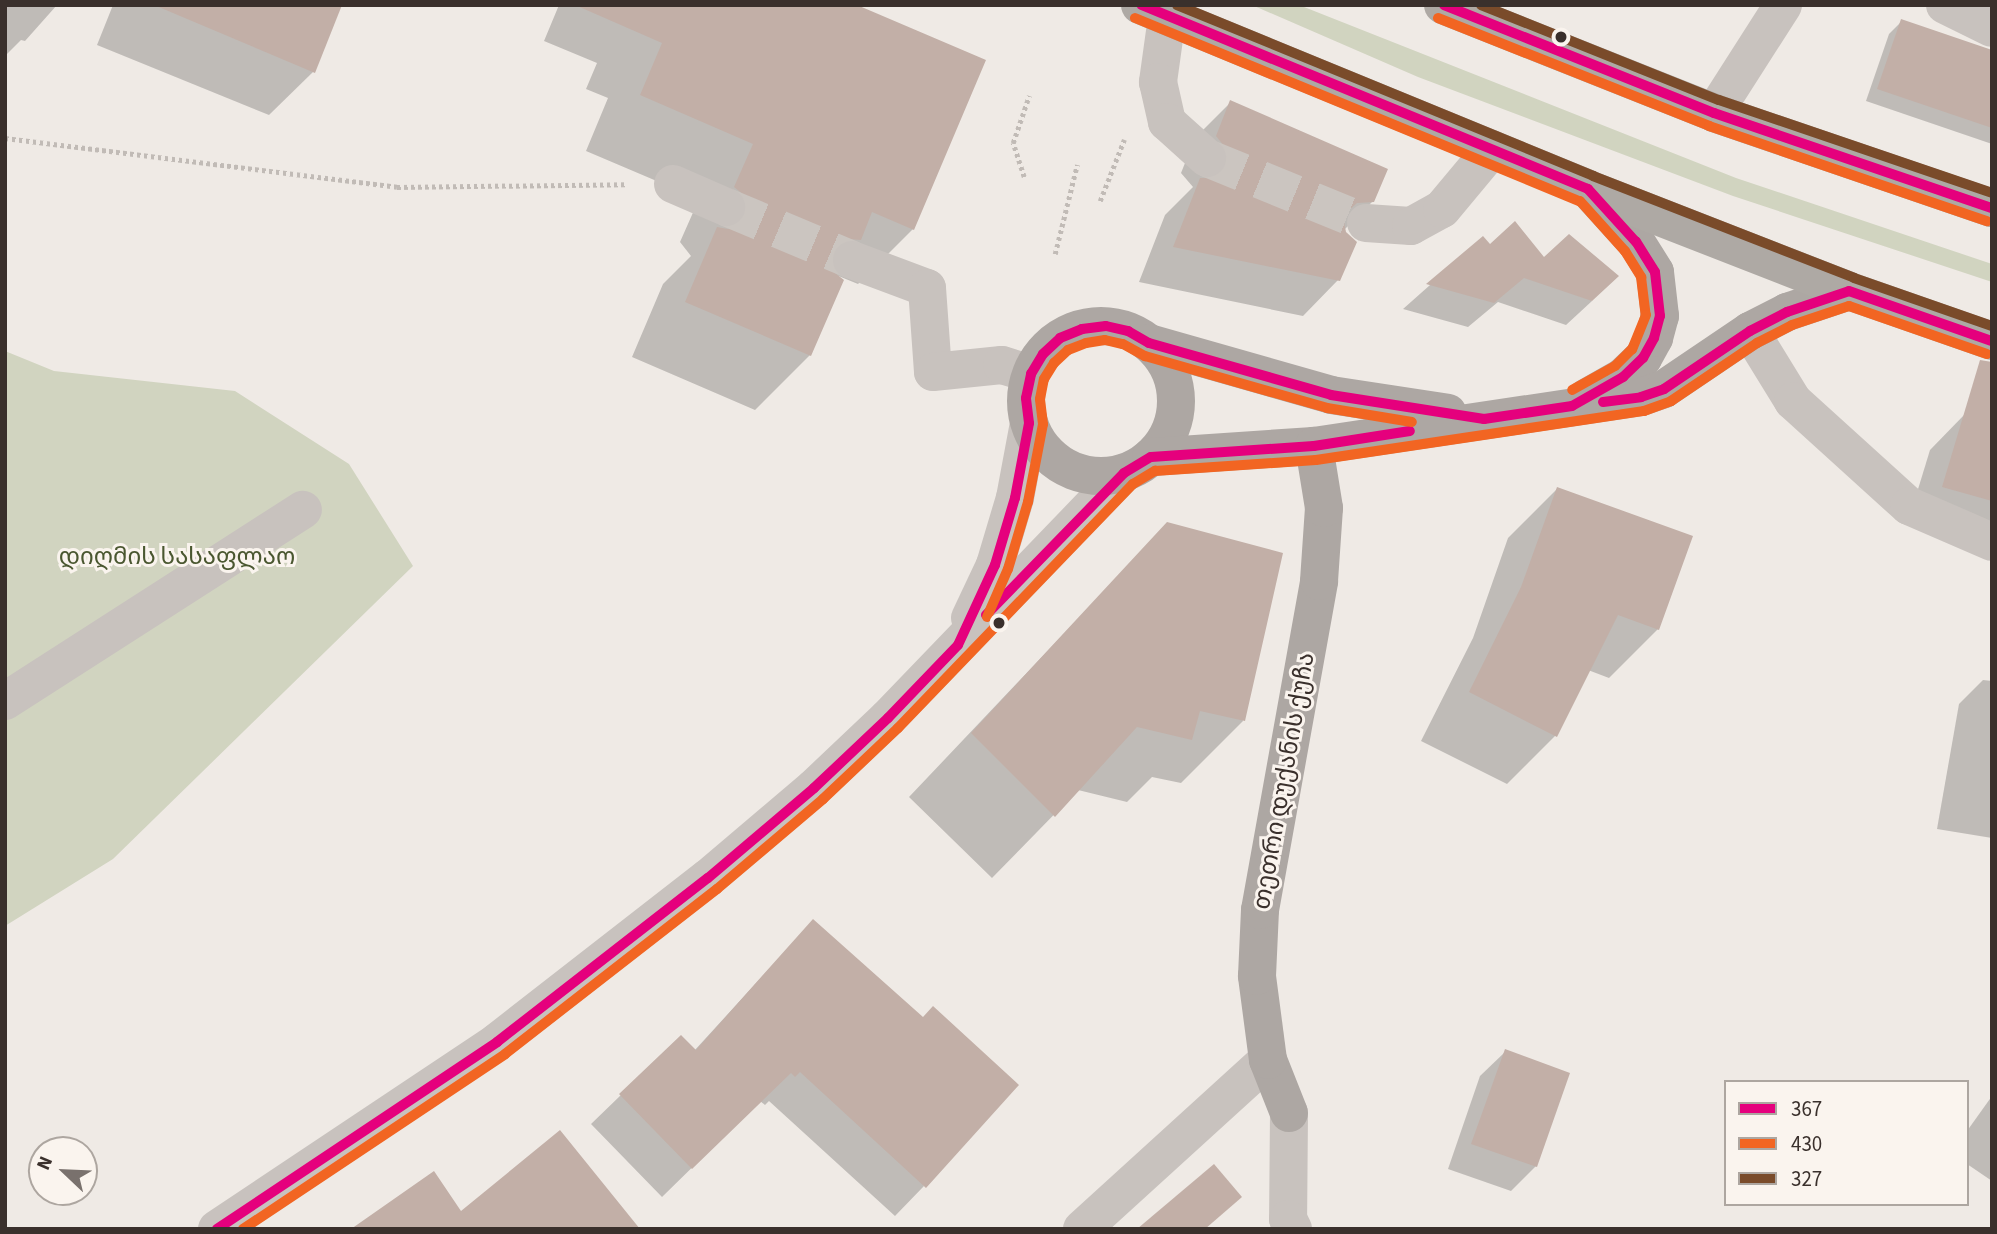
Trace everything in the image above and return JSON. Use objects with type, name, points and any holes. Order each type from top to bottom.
[{"type":"highway","points":[[1443,5],[1714,113],[1992,208]]},
{"type":"highway","points":[[1154,11],[1588,189],[1849,291],[1992,341]]},
{"type":"main road","points":[[1572,406],[1623,377],[1643,358],[1654,338],[1660,316],[1655,272],[1636,242],[1588,189]]},
{"type":"main road","points":[[1484,419],[1331,395],[1149,343],[1128,331],[1106,326],[1082,329],[1060,338],[1043,354],[1031,374],[1026,398],[1029,423],[1048,453],[1077,473],[1101,476],[1138,465],[1314,446],[1641,397],[1664,389],[1750,331],[1787,312],[1849,291]]},
{"type":"main road","points":[[1138,465],[1167,436],[1175,412],[1175,386],[1165,362],[1149,343]]},
{"type":"main road","name":"თეთრი დუქანის ქუჩა","points":[[1289,1113],[1268,1060],[1257,976],[1259,910],[1320,581],[1324,508],[1314,446]]},
{"type":"street","points":[[1714,113],[1783,5]]},
{"type":"street","points":[[1945,5],[1992,28]]},
{"type":"street","points":[[1154,11],[1158,82],[1167,122],[1207,158]]},
{"type":"street","points":[[1366,223],[1411,226],[1442,209],[1492,149]]},
{"type":"street","points":[[673,184],[726,207]]},
{"type":"street","points":[[852,260],[927,288],[933,372],[1002,365],[1031,374]]},
{"type":"street","points":[[1750,331],[1793,401],[1909,506],[1992,542]]},
{"type":"street","points":[[958,645],[995,565],[1015,498],[1029,423]]},
{"type":"street","points":[[217,1229],[497,1042],[708,878],[814,788],[888,718],[1138,465]]},
{"type":"street","points":[[5,701],[303,510]]},
{"type":"street","points":[[1082,1229],[1268,1060]]},
{"type":"street","points":[[1289,1113],[1288,1219],[1293,1229]]},
{"type":"path","points":[[1024,177],[1013,143],[1029,96]]},
{"type":"path","points":[[5,138],[397,187],[673,184]]},
{"type":"path","points":[[1100,201],[1124,139]]},
{"type":"path","points":[[1055,254],[1077,166]]},
{"type":"green space","points":[[1252,5],[1299,5],[1736,178],[1992,264],[1992,282],[1733,196],[1418,77]]},
{"type":"green space","name":"დიღმის სასაფლაო","points":[[5,351],[54,371],[235,391],[349,464],[413,566],[113,859],[5,926]]},
{"type":"building","points":[[154,5],[342,5],[315,73]]},
{"type":"building","points":[[575,5],[857,5],[986,60],[914,230],[872,212],[861,240],[848,239],[839,243],[832,252],[831,264],[835,273],[844,280],[811,356],[685,302],[717,227],[728,229],[738,225],[746,215],[748,205],[744,195],[734,187],[753,144],[640,95],[662,43]]},
{"type":"building","points":[[1901,19],[1992,50],[1992,128],[1877,89]]},
{"type":"building","points":[[1230,100],[1388,169],[1374,202],[1357,203],[1348,211],[1344,222],[1346,232],[1357,242],[1340,281],[1173,247],[1200,178],[1214,178],[1224,172],[1228,163],[1228,151],[1216,136]]},
{"type":"building","points":[[1515,221],[1544,257],[1569,234],[1619,276],[1592,301],[1524,278],[1494,303],[1426,284],[1483,236],[1490,244]]},
{"type":"building","points":[[1980,360],[1992,362],[1992,501],[1942,487]]},
{"type":"building","points":[[1557,487],[1693,536],[1659,630],[1618,615],[1557,737],[1469,692],[1521,587]]},
{"type":"building","points":[[1167,522],[1283,553],[1245,721],[1200,711],[1192,740],[1137,727],[1055,817],[971,733]]},
{"type":"building","points":[[813,919],[923,1017],[933,1006],[1019,1085],[926,1188],[800,1072],[795,1077],[791,1073],[692,1169],[619,1094],[681,1035],[696,1050]]},
{"type":"building","points":[[1505,1049],[1570,1073],[1537,1167],[1471,1144]]},
{"type":"building","points":[[560,1130],[640,1229],[351,1229],[434,1171],[461,1211]]},
{"type":"building","points":[[1214,1164],[1242,1197],[1205,1229],[1137,1229]]},
{"type":"tunnel","points":[[1207,158],[1366,223]]},
{"type":"tunnel","points":[[726,207],[852,260]]},
{"type":"transit line","name":"367","points":[[217,1229],[497,1042],[708,878],[814,788],[888,718],[958,645],[995,565],[1015,498],[1029,423],[1026,398],[1031,374],[1043,354],[1060,338],[1082,329],[1106,326],[1128,331],[1149,343],[1331,395],[1484,419],[1572,406],[1623,377],[1643,358],[1654,338],[1660,316],[1655,272],[1636,242],[1588,189],[1141,5]]},
{"type":"transit line","name":"327","points":[[1177,5],[1593,176],[1854,278],[1992,326]]},
{"type":"transit line","name":"367","points":[[1444,5],[1714,113],[1992,208]]},
{"type":"transit line","name":"327","points":[[1481,5],[1719,100],[1992,193]]},
{"type":"transit line","name":"430","points":[[1135,18],[1580,201],[1625,251],[1641,277],[1646,315],[1632,349],[1615,366],[1572,390]]},
{"type":"transit line","name":"430","points":[[1438,18],[1709,126],[1987,221]]},
{"type":"transit line","name":"367","points":[[1603,402],[1641,397],[1664,389],[1750,331],[1787,312],[1849,291],[1992,341]]},
{"type":"transit line","name":"430","points":[[243,1229],[505,1054],[717,889],[823,799],[898,728],[1133,484],[1155,471],[1316,460],[1644,411],[1671,401],[1757,343],[1792,325],[1849,306],[1987,354]]},
{"type":"transit line","name":"430","points":[[987,617],[1008,569],[1028,502],[1043,424],[1040,399],[1044,379],[1054,363],[1068,350],[1105,340],[1123,344],[1145,356],[1327,408],[1412,422]]},
{"type":"transit line","name":"367","points":[[986,615],[1124,473],[1151,457],[1314,446],[1410,431]]}]
